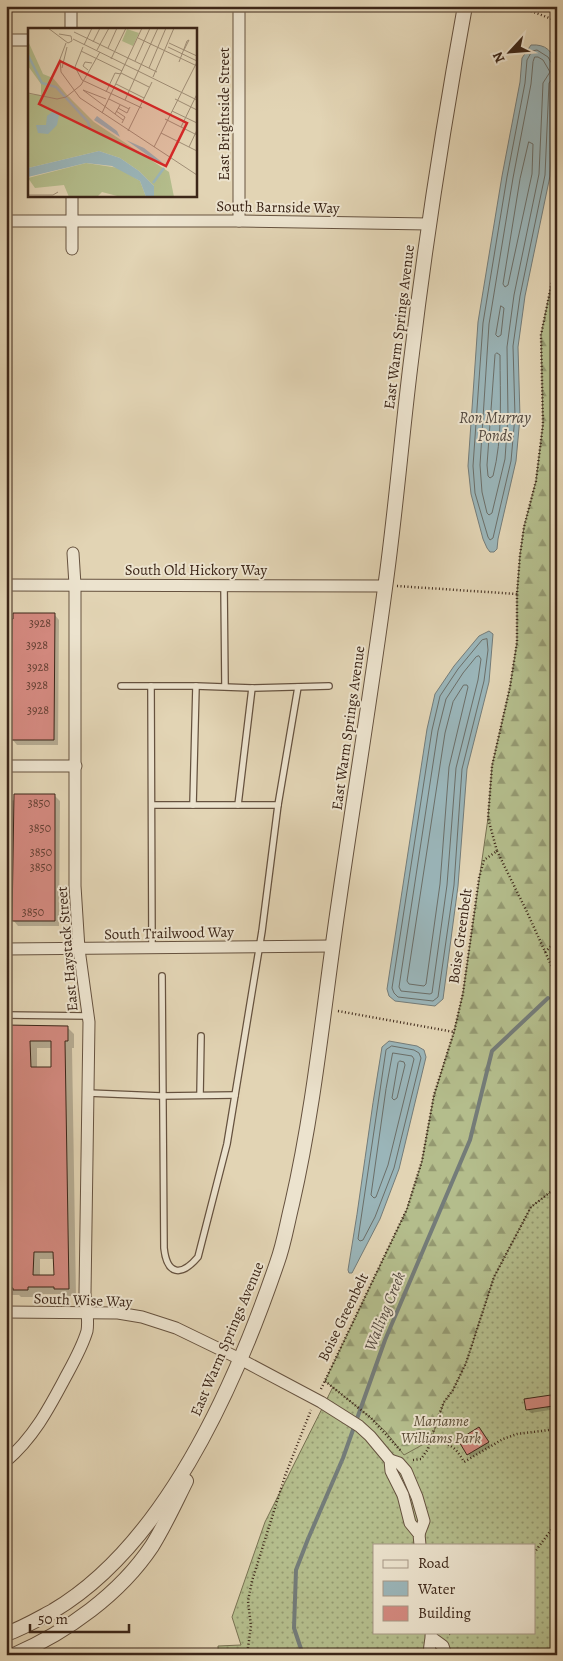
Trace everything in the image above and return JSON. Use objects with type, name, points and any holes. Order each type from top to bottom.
[{"type":"street","points":[[71,6],[71,28]]},
{"type":"street","name":"East Brightside Street","points":[[239,6],[239,221]]},
{"type":"street","name":"East Warm Springs Avenue","points":[[6,1634],[40,1619],[84,1590],[123,1554],[142,1531],[182,1475],[202,1438],[240,1359],[279,1260],[304,1152],[323,1008],[386,586],[428,224],[465,6]]},
{"type":"street","points":[[6,40],[28,40]]},
{"type":"street","points":[[72,196],[72,249]]},
{"type":"street","name":"South Barnside Way","points":[[6,221],[239,221],[428,224]]},
{"type":"street","name":"East Haystack Street","points":[[6,1461],[20,1450],[45,1416],[78,1355],[87,1330],[85,1293],[88,1016],[79,948],[75,886],[75,585],[73,553]]},
{"type":"street","name":"South Old Hickory Way","points":[[6,585],[386,586]]},
{"type":"street","points":[[6,766],[76,766]]},
{"type":"street","name":"South Trailwood Way","points":[[6,949],[332,946]]},
{"type":"street","name":"South Wise Way","points":[[6,1312],[118,1313],[142,1317],[176,1328],[321,1402],[348,1418],[383,1449],[390,1460],[391,1471],[403,1495],[410,1523],[420,1539]]},
{"type":"street","name":"East Warm Springs Avenue","points":[[14,1655],[43,1640],[88,1611],[112,1592],[132,1570],[151,1547],[167,1520],[189,1475],[202,1438]]},
{"type":"street","points":[[430,1655],[432,1635]]},
{"type":"street","points":[[432,1635],[443,1646],[446,1655]]},
{"type":"lane","points":[[224,585],[225,686]]},
{"type":"lane","points":[[121,686],[225,686],[252,688],[329,686]]},
{"type":"lane","points":[[151,686],[152,948]]},
{"type":"lane","points":[[193,805],[196,686]]},
{"type":"lane","points":[[162,976],[164,1248],[165,1259],[169,1268],[183,1270],[198,1257],[227,1144],[259,946],[278,805],[298,687]]},
{"type":"lane","points":[[238,805],[252,688]]},
{"type":"lane","points":[[152,805],[278,805]]},
{"type":"lane","points":[[6,1015],[88,1016]]},
{"type":"lane","points":[[200,1095],[201,1036]]},
{"type":"lane","points":[[88,1092],[162,1096],[235,1095]]},
{"type":"path","points":[[518,6],[557,21]]},
{"type":"path","points":[[557,257],[541,335],[543,424],[536,481],[524,527],[517,594],[517,642],[510,687],[492,766],[488,818],[497,851],[557,978]]},
{"type":"path","points":[[386,586],[517,594]]},
{"type":"path","name":"Boise Greenbelt","points":[[334,1389],[324,1382],[406,1209],[422,1161],[434,1095],[454,1032],[463,993],[479,878],[484,860],[497,851]]},
{"type":"path","points":[[545,952],[557,940]]},
{"type":"path","points":[[323,1008],[454,1032]]},
{"type":"path","points":[[411,1460],[421,1459],[428,1449],[444,1402],[453,1390],[466,1363],[494,1277],[531,1207],[557,1187]]},
{"type":"path","points":[[247,1655],[250,1626],[248,1601],[252,1580],[285,1476],[309,1415]]},
{"type":"path","points":[[431,1440],[451,1445],[458,1451],[464,1462],[503,1439],[517,1434],[557,1429]]},
{"type":"path","points":[[536,1550],[557,1522]]},
{"type":"green space","points":[[557,257],[557,1187],[531,1207],[494,1277],[466,1363],[453,1390],[444,1402],[431,1440],[404,1455],[386,1432],[325,1381],[407,1209],[422,1161],[434,1095],[454,1032],[463,993],[488,818],[492,766],[510,687],[517,642],[517,594],[520,555],[524,527],[536,481],[543,424],[541,335]]},
{"type":"green space","name":"Marianne Williams Park","points":[[557,922],[557,1655],[218,1655],[218,1646],[241,1645],[232,1617],[265,1522],[354,1345]]},
{"type":"water","name":"Ron Murray Ponds","points":[[531,45],[548,49],[553,56],[555,65],[550,176],[525,296],[518,347],[520,417],[516,461],[497,549],[494,552],[490,552],[483,539],[471,494],[468,466],[478,322],[502,176],[520,82],[522,58]]},
{"type":"water","points":[[489,631],[493,634],[489,682],[467,769],[458,886],[443,999],[435,1006],[395,1001],[389,996],[387,989],[427,729],[435,694],[454,666],[479,636]]},
{"type":"water","points":[[389,1041],[417,1046],[424,1050],[426,1057],[399,1169],[380,1219],[352,1273],[349,1273],[382,1047]]},
{"type":"building","points":[[13,613],[55,613],[54,740],[11,740]]},
{"type":"building","points":[[14,794],[55,794],[55,921],[12,921]]},
{"type":"building","points":[[6,1025],[68,1026],[68,1041],[65,1041],[69,1289],[28,1287],[28,1290],[13,1290],[13,1288],[6,1288]],"holes":[[[30,1041],[51,1041],[51,1067],[31,1067]],[[34,1252],[53,1252],[54,1275],[33,1275]]]},
{"type":"building","points":[[551,1395],[553,1406],[526,1410],[524,1399]]},
{"type":"building","points":[[479,1427],[489,1442],[467,1455],[458,1440]]},
{"type":"waterway","name":"Walling Creek","points":[[303,1655],[294,1628],[296,1570],[343,1458],[385,1340],[470,1140],[492,1051],[548,998]]}]
